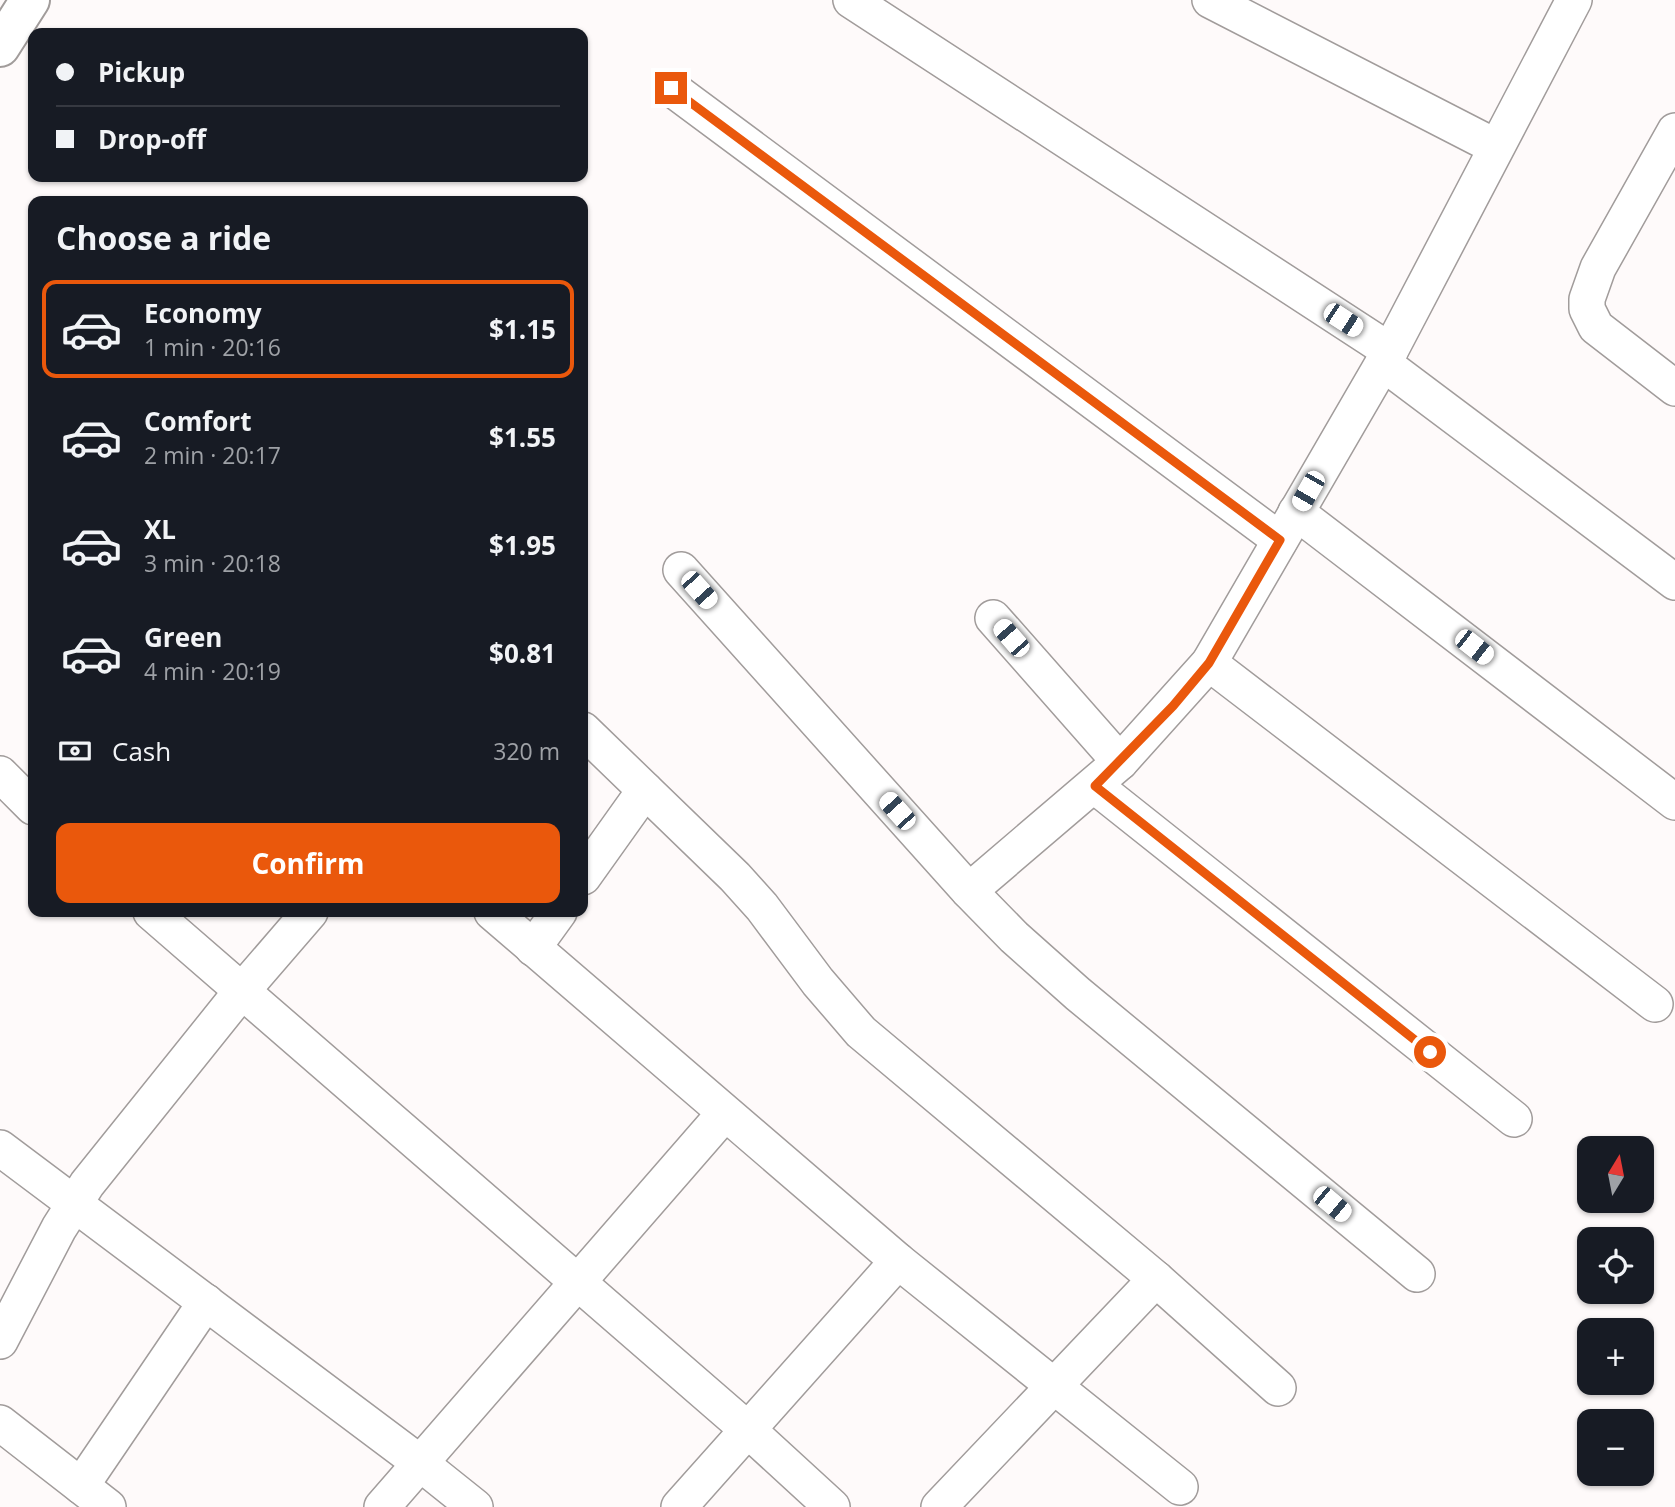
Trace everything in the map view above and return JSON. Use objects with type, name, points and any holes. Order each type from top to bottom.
[{"type":"main road","points":[[0,47],[30,0]]},
{"type":"street","points":[[851,0],[1386,357],[1675,582]]},
{"type":"street","points":[[1210,0],[1496,147]]},
{"type":"street","points":[[969,891],[1095,786],[1209,663],[1386,357],[1574,0]]},
{"type":"street","points":[[671,88],[1675,802]]},
{"type":"street","points":[[1675,131],[1598,268],[1589,289],[1587,309],[1596,327],[1675,388]]},
{"type":"street","points":[[681,569],[969,891],[1014,937],[1078,995],[1416,1274]]},
{"type":"street","points":[[993,618],[1120,762]]},
{"type":"street","points":[[1209,663],[1655,1004]]},
{"type":"street","points":[[588,735],[735,877],[861,1032],[1156,1279],[1278,1388]]},
{"type":"street","points":[[0,774],[28,802]]},
{"type":"street","points":[[1095,786],[1514,1119]]},
{"type":"street","points":[[588,870],[645,790]]},
{"type":"street","points":[[157,917],[747,1429],[832,1507]]},
{"type":"street","points":[[0,1341],[73,1203],[241,992],[306,917]]},
{"type":"street","points":[[498,917],[898,1261],[1180,1487]]},
{"type":"street","points":[[533,948],[555,917]]},
{"type":"street","points":[[382,1507],[724,1114]]},
{"type":"street","points":[[0,1148],[421,1463],[475,1507]]},
{"type":"street","points":[[679,1507],[898,1261]]},
{"type":"street","points":[[939,1507],[1156,1279]]},
{"type":"street","points":[[81,1486],[206,1302]]},
{"type":"street","points":[[0,1423],[108,1507]]},
{"type":"route","points":[[671,88],[1280,540],[1209,663],[1173,706],[1095,786],[1430,1052]]}]
